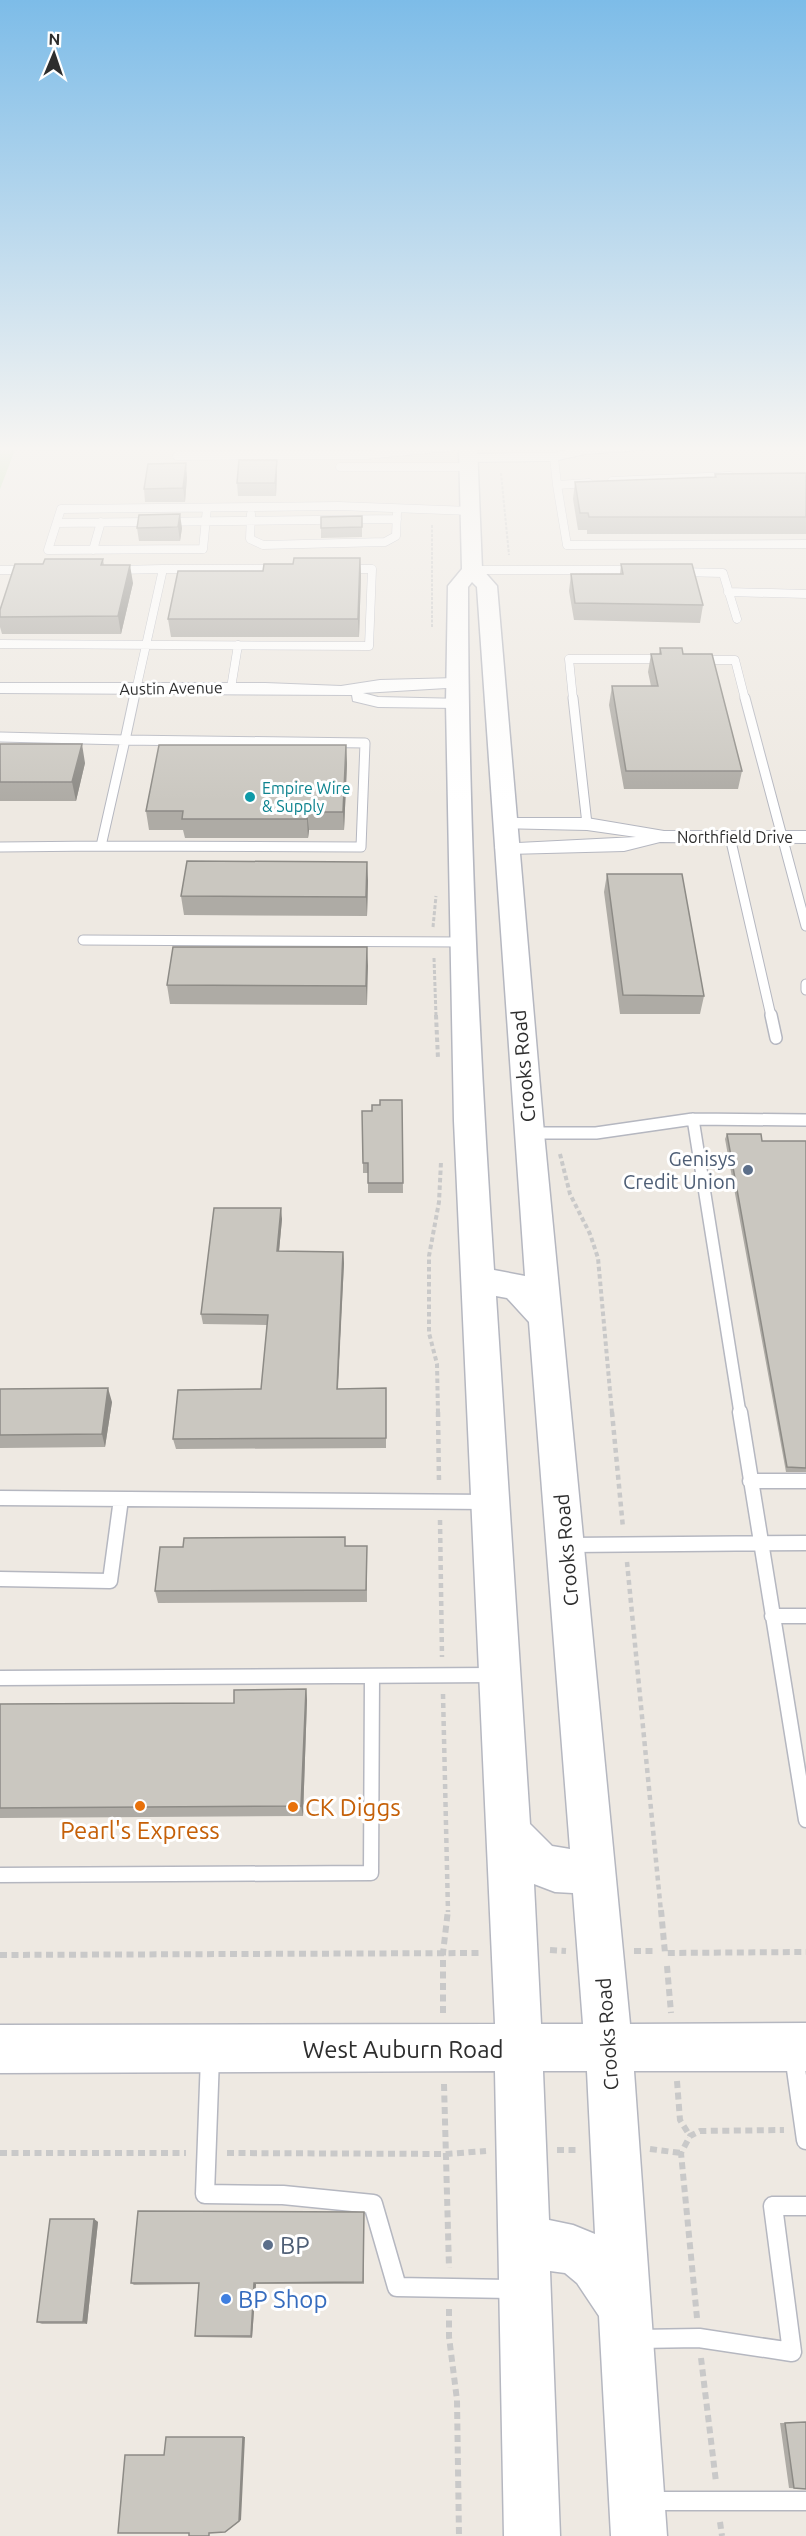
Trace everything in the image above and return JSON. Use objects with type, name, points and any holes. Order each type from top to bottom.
[{"type":"main road","points":[[472,564],[472,570],[458,586],[459,822],[453,939],[469,1121],[510,1833],[520,2048],[532,2536]]},
{"type":"main road","name":"Crooks Road","points":[[472,570],[487,586],[514,953],[543,1133],[545,1320],[609,2049],[638,2518]]},
{"type":"main road","points":[[457,693],[479,687],[496,705]]},
{"type":"main road","points":[[459,822],[467,835],[478,843],[505,836]]},
{"type":"main road","points":[[453,939],[475,930],[498,934],[514,953]]},
{"type":"main road","points":[[479,1285],[501,1282],[522,1289],[532,1298],[545,1320]]},
{"type":"main road","points":[[510,1833],[527,1857],[546,1868],[574,1872],[594,1869]]},
{"type":"main road","name":"West Auburn Road","points":[[0,2049],[799,2048]]},
{"type":"main road","points":[[526,2268],[549,2244],[569,2247],[589,2257],[603,2272],[626,2325]]},
{"type":"street","name":"Austin Avenue","points":[[0,688],[231,688],[341,691],[378,702],[457,693]]},
{"type":"street","name":"Northfield Drive","points":[[505,836],[587,824],[664,837],[806,837]]},
{"type":"street","name":"Northfield Drive","points":[[505,836],[624,846],[664,837]]},
{"type":"lane","points":[[101,846],[163,569]]},
{"type":"lane","points":[[105,570],[293,569]]},
{"type":"lane","points":[[0,644],[369,646],[372,569],[338,569]]},
{"type":"lane","points":[[0,570],[35,570]]},
{"type":"lane","points":[[472,570],[640,571]]},
{"type":"lane","points":[[664,571],[723,573],[737,619]]},
{"type":"lane","points":[[728,592],[806,594]]},
{"type":"lane","points":[[231,688],[238,645]]},
{"type":"lane","points":[[587,824],[569,659],[676,659]]},
{"type":"lane","points":[[688,660],[735,660],[780,837],[806,926]]},
{"type":"lane","points":[[0,737],[126,739],[153,742],[365,743],[361,847],[0,847]]},
{"type":"lane","points":[[730,837],[777,1038]]},
{"type":"lane","points":[[84,940],[453,939]]},
{"type":"lane","points":[[806,984],[806,990]]},
{"type":"lane","points":[[543,1133],[596,1133],[693,1119],[806,1120]]},
{"type":"lane","points":[[693,1119],[806,1820]]},
{"type":"lane","points":[[750,1481],[806,1481]]},
{"type":"lane","points":[[0,1498],[492,1502]]},
{"type":"lane","points":[[0,1579],[110,1581],[121,1499]]},
{"type":"lane","points":[[565,1545],[806,1543]]},
{"type":"lane","points":[[772,1616],[806,1616]]},
{"type":"lane","points":[[0,1678],[501,1675]]},
{"type":"lane","points":[[0,1875],[370,1873],[372,1676]]},
{"type":"lane","points":[[799,2048],[805,2135]]},
{"type":"lane","points":[[211,2050],[206,2194],[283,2195],[373,2204],[397,2287],[449,2289],[526,2268]]},
{"type":"lane","points":[[626,2325],[792,2352],[773,2206],[806,2206]]},
{"type":"lane","points":[[638,2518],[806,2501]]},
{"type":"path","points":[[431,564],[432,629]]},
{"type":"path","points":[[509,564],[510,570]]},
{"type":"path","points":[[437,890],[432,913],[453,939],[438,1065]]},
{"type":"path","points":[[543,1133],[590,1234],[598,1258],[665,1953],[806,1953]]},
{"type":"path","points":[[441,1158],[439,1202],[429,1256],[429,1334],[437,1364],[448,1890],[448,1922],[443,1953],[444,1985]]},
{"type":"path","points":[[547,1950],[569,1951]]},
{"type":"path","points":[[0,1955],[467,1953]]},
{"type":"path","points":[[680,2120],[690,2136]]},
{"type":"path","points":[[447,2127],[449,2337],[458,2400],[459,2536]]},
{"type":"path","points":[[683,2175],[681,2153],[690,2136],[700,2132],[805,2135]]},
{"type":"path","points":[[666,2149],[681,2153]]},
{"type":"path","points":[[544,2150],[592,2150]]},
{"type":"path","points":[[447,2154],[465,2151]]},
{"type":"building","points":[[15,564],[130,565],[118,616],[0,617],[0,610]]},
{"type":"building","points":[[264,564],[360,564],[358,619],[168,619],[178,571],[263,571]]},
{"type":"building","points":[[621,564],[692,564],[703,605],[575,603],[571,574],[623,574]]},
{"type":"building","points":[[660,648],[682,648],[683,654],[712,654],[742,771],[626,771],[612,686],[658,686],[651,654],[661,654]]},
{"type":"building","points":[[0,744],[82,744],[72,782],[0,782]]},
{"type":"building","name":"Empire Wire & Supply","points":[[159,745],[346,745],[343,812],[307,812],[307,819],[182,819],[183,811],[146,811]]},
{"type":"building","points":[[187,861],[367,862],[366,897],[181,896]]},
{"type":"building","points":[[607,874],[682,874],[704,996],[623,995]]},
{"type":"building","points":[[173,947],[367,947],[366,986],[167,985]]},
{"type":"building","points":[[380,1100],[402,1100],[403,1183],[368,1183],[368,1163],[363,1163],[362,1111],[372,1111],[372,1105],[380,1105]]},
{"type":"building","points":[[727,1134],[761,1134],[762,1141],[806,1141],[806,1468],[787,1467]]},
{"type":"building","points":[[214,1208],[281,1208],[277,1251],[343,1252],[337,1389],[386,1388],[386,1438],[173,1439],[178,1390],[261,1389],[268,1315],[201,1314]]},
{"type":"building","points":[[108,1388],[102,1434],[0,1435],[0,1389]]},
{"type":"building","points":[[345,1537],[345,1546],[367,1546],[366,1590],[155,1591],[160,1547],[183,1547],[184,1538]]},
{"type":"building","points":[[306,1689],[301,1806],[0,1808],[0,1704],[234,1703],[234,1690]]},
{"type":"building","points":[[138,2211],[364,2212],[363,2282],[254,2283],[251,2336],[195,2336],[199,2283],[131,2283]]},
{"type":"building","points":[[50,2219],[94,2219],[83,2322],[37,2322]]},
{"type":"building","points":[[806,2422],[806,2489],[794,2488],[785,2423]]},
{"type":"building","points":[[166,2437],[243,2437],[239,2521],[225,2532],[209,2533],[209,2536],[189,2536],[189,2533],[118,2533],[125,2455],[164,2455]]},
{"type":"place","name":"Empire Wire & Supply","points":[[250,797]]},
{"type":"place","name":"Genisys Credit Union","points":[[748,1170]]},
{"type":"place","name":"Pearl's Express","points":[[140,1806]]},
{"type":"place","name":"CK Diggs","points":[[293,1807]]},
{"type":"place","name":"BP","points":[[268,2245]]},
{"type":"place","name":"BP Shop","points":[[226,2299]]}]
